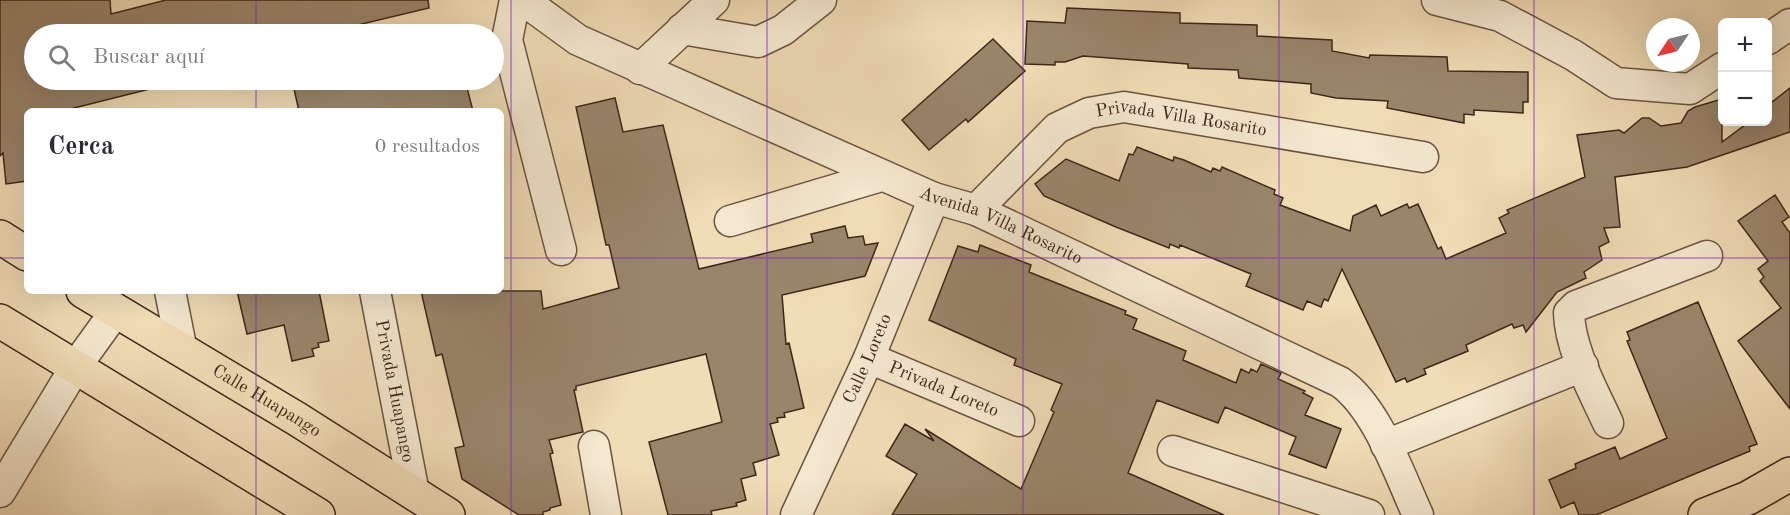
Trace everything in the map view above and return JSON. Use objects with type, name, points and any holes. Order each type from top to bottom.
[{"type":"main road","points":[[0,237],[24,252]]},
{"type":"main road","name":"Calle Huapango","points":[[88,294],[297,419],[448,515]]},
{"type":"main road","points":[[0,321],[318,515]]},
{"type":"main road","points":[[1705,515],[1748,498],[1789,477]]},
{"type":"street","points":[[516,0],[507,40],[561,250]]},
{"type":"street","name":"Avenida Villa Rosarito","points":[[523,0],[578,40],[640,69],[881,176],[934,198],[976,210],[1340,382],[1360,400],[1386,445],[1418,515]]},
{"type":"street","points":[[640,69],[714,0]]},
{"type":"street","points":[[682,29],[758,42],[783,30],[821,0]]},
{"type":"street","points":[[1437,0],[1500,16],[1573,55],[1616,83],[1690,89],[1718,71]]},
{"type":"street","points":[[1772,36],[1790,24]]},
{"type":"street","name":"Privada Villa Rosarito","points":[[976,210],[1057,128],[1089,113],[1124,107],[1423,157]]},
{"type":"street","points":[[730,221],[881,176]]},
{"type":"street","name":"Calle Loreto","points":[[796,515],[869,358],[934,198]]},
{"type":"street","points":[[1608,423],[1583,366],[1569,323],[1569,314],[1576,306],[1707,256]]},
{"type":"street","points":[[171,294],[182,351]]},
{"type":"street","name":"Privada Huapango","points":[[376,294],[414,493]]},
{"type":"street","points":[[0,492],[76,366],[115,312]]},
{"type":"street","name":"Privada Loreto","points":[[869,358],[1019,421]]},
{"type":"street","points":[[1386,445],[1583,366]]},
{"type":"street","points":[[594,446],[606,515]]},
{"type":"street","points":[[1173,451],[1369,515]]},
{"type":"building","points":[[0,0],[110,0],[111,14],[166,0],[428,0],[429,8],[362,24],[24,24],[24,90],[146,90],[74,108],[24,108],[24,181],[6,184],[3,153],[0,156]]},
{"type":"building","points":[[1067,8],[1180,13],[1180,23],[1257,25],[1257,36],[1332,40],[1332,51],[1369,58],[1370,55],[1447,57],[1448,71],[1528,72],[1528,102],[1523,102],[1523,113],[1474,110],[1474,115],[1464,114],[1464,123],[1387,108],[1388,101],[1336,98],[1311,93],[1311,84],[1239,78],[1238,70],[1188,68],[1188,64],[1083,56],[1065,62],[1055,62],[1055,65],[1025,64],[1027,21],[1065,23]]},
{"type":"building","points":[[993,39],[1025,71],[968,122],[966,119],[929,150],[902,120]]},
{"type":"building","points":[[1790,88],[1790,132],[1687,167],[1615,177],[1620,227],[1604,228],[1609,242],[1599,247],[1602,260],[1584,272],[1586,278],[1557,292],[1526,332],[1523,325],[1514,328],[1512,324],[1466,345],[1468,351],[1424,369],[1426,374],[1407,382],[1405,378],[1396,382],[1342,269],[1328,301],[1324,299],[1321,307],[1307,301],[1303,310],[1246,286],[1251,274],[1180,245],[1179,248],[1170,244],[1169,248],[1116,227],[1044,196],[1035,184],[1066,159],[1119,181],[1129,154],[1133,155],[1137,147],[1173,161],[1174,157],[1184,160],[1211,172],[1213,168],[1220,171],[1222,167],[1275,190],[1274,194],[1283,198],[1280,205],[1350,231],[1353,216],[1376,205],[1381,216],[1407,204],[1409,208],[1418,204],[1438,249],[1441,247],[1446,259],[1506,233],[1499,218],[1509,213],[1507,210],[1585,177],[1577,135],[1619,130],[1624,133],[1642,118],[1649,118],[1661,126],[1681,123],[1688,111],[1718,100],[1718,126],[1722,126],[1722,142],[1744,126],[1772,126],[1772,102]]},
{"type":"building","points":[[294,90],[468,90],[472,108],[298,108]]},
{"type":"building","points":[[615,98],[623,132],[663,125],[699,269],[813,242],[811,234],[845,226],[848,238],[863,236],[865,245],[878,243],[865,276],[782,295],[786,344],[789,343],[804,408],[784,413],[785,417],[777,418],[778,422],[770,424],[779,455],[753,463],[756,475],[741,479],[746,500],[736,503],[737,506],[711,511],[712,515],[668,515],[649,442],[722,422],[706,354],[576,386],[574,390],[583,432],[549,440],[561,505],[550,508],[543,512],[543,515],[519,515],[462,479],[455,448],[464,446],[442,354],[436,356],[422,294],[504,294],[504,291],[541,291],[543,309],[619,288],[609,245],[606,245],[576,107]]},
{"type":"building","points":[[1775,195],[1789,217],[1782,222],[1790,233],[1790,409],[1738,341],[1781,308],[1760,281],[1764,277],[1758,269],[1768,261],[1738,221]]},
{"type":"building","points":[[980,245],[1031,265],[1029,272],[1126,311],[1125,314],[1137,319],[1133,329],[1186,351],[1183,360],[1236,383],[1241,369],[1249,373],[1251,369],[1257,372],[1261,364],[1281,373],[1278,379],[1305,391],[1303,393],[1313,398],[1305,415],[1341,429],[1326,468],[1289,454],[1296,437],[1225,407],[1218,423],[1157,400],[1128,473],[1224,515],[892,515],[917,474],[886,456],[905,424],[934,441],[925,429],[1021,489],[1054,412],[1051,410],[1062,384],[1014,365],[1016,359],[929,320],[958,246],[978,252]]},
{"type":"building","points":[[238,294],[320,294],[329,341],[318,343],[319,347],[312,349],[314,356],[292,361],[284,325],[247,334]]},
{"type":"building","points":[[1698,302],[1757,444],[1749,447],[1750,451],[1596,515],[1579,515],[1574,502],[1561,508],[1549,480],[1576,468],[1575,464],[1615,447],[1620,459],[1667,438],[1627,341],[1630,340],[1627,332]]}]
